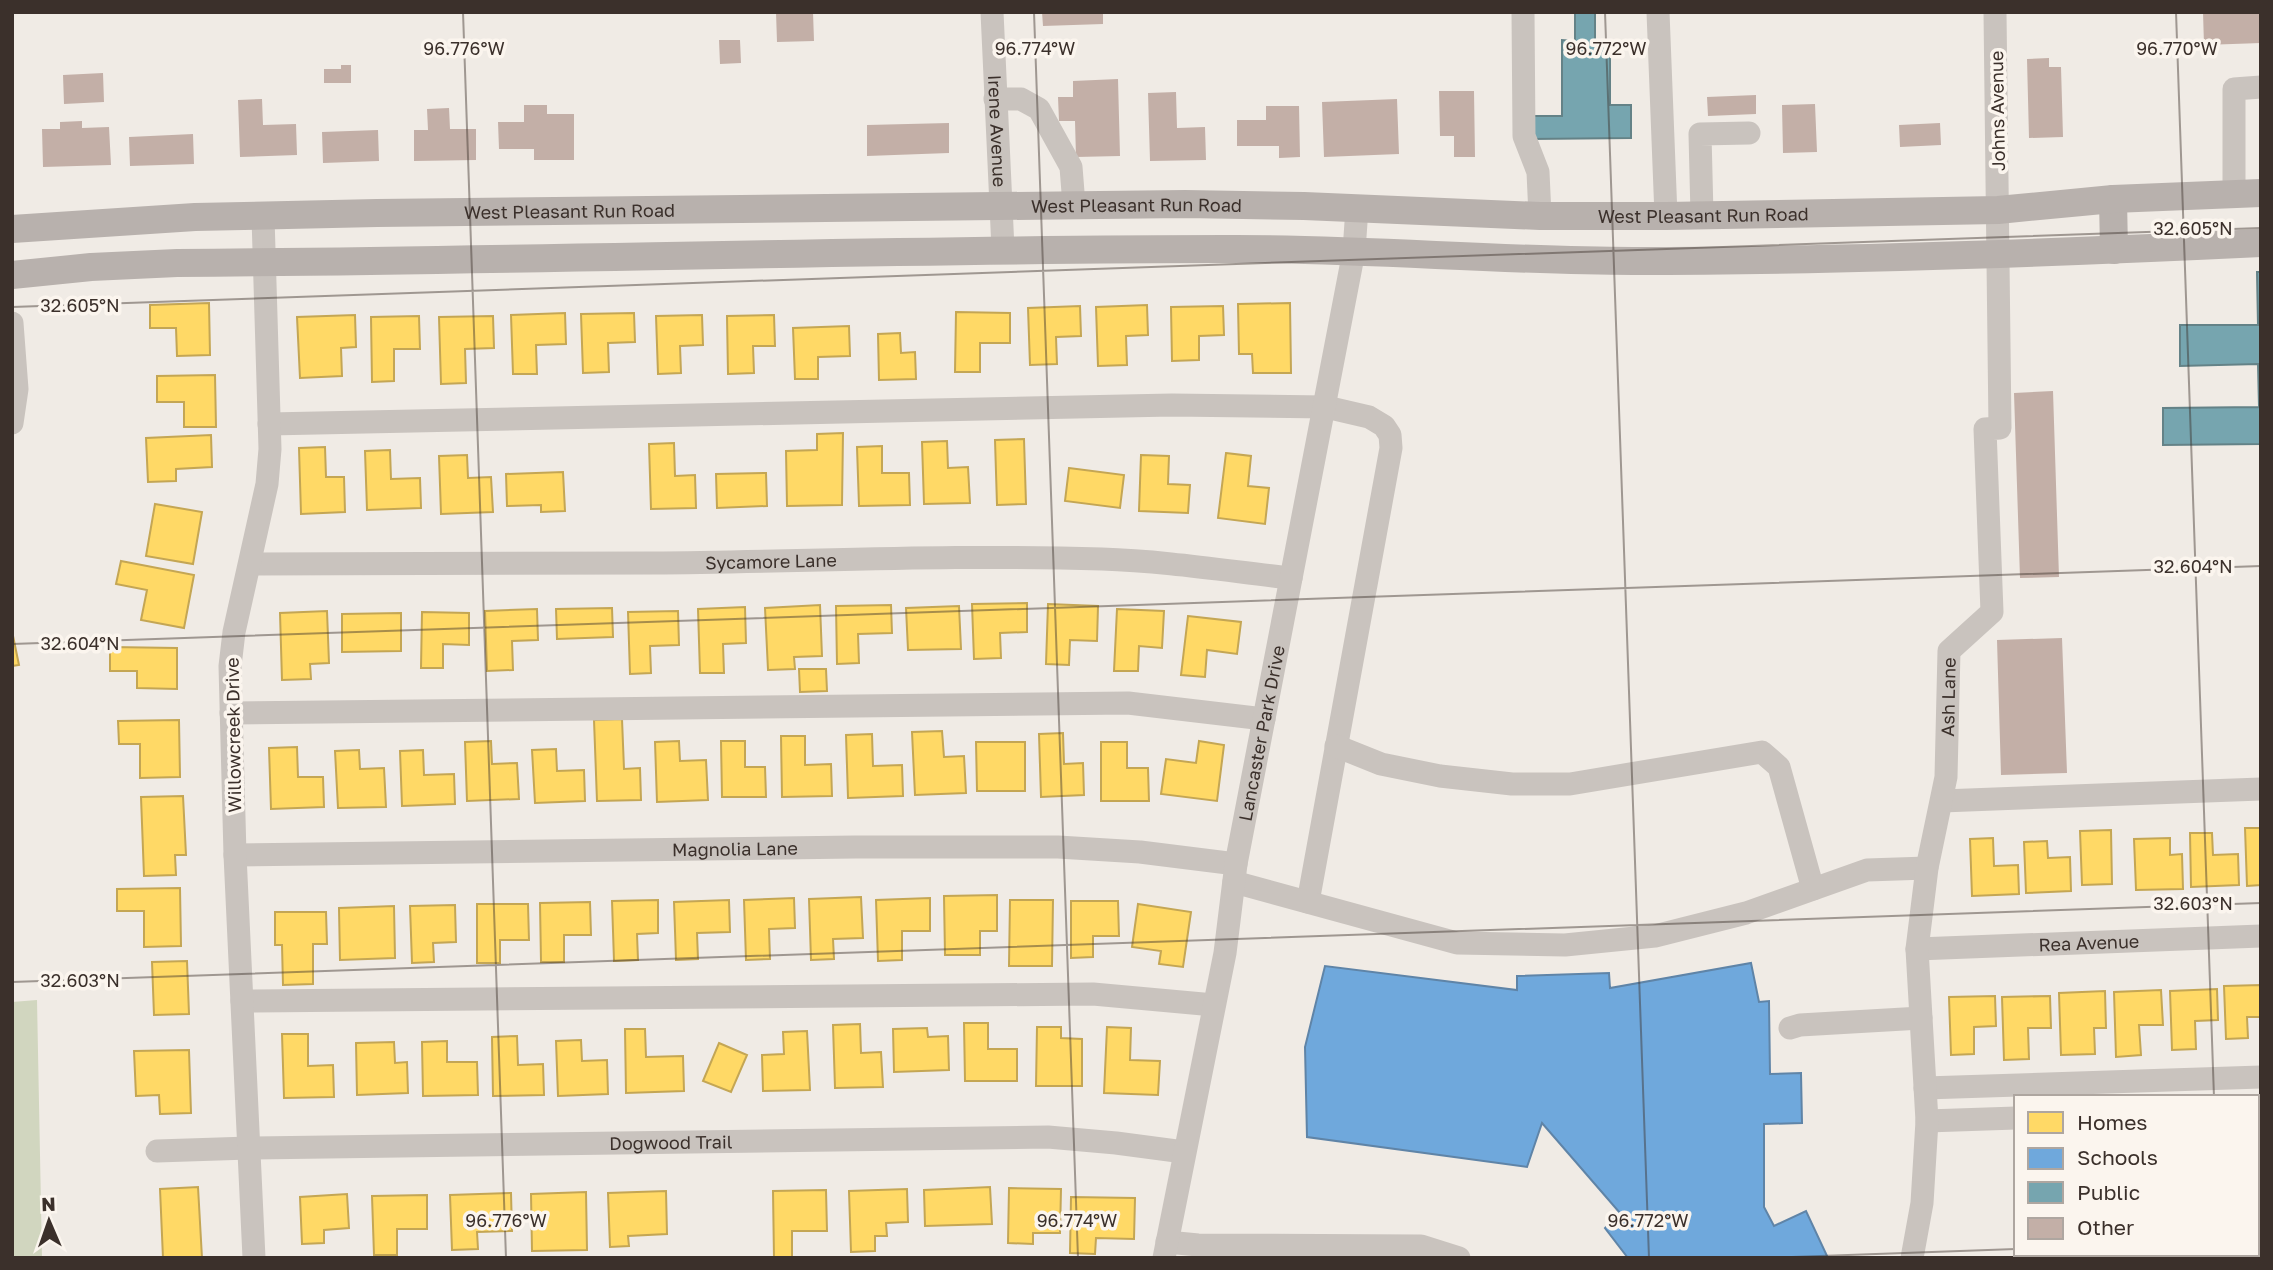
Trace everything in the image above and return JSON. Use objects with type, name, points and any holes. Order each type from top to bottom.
[{"type":"main road","name":"West Pleasant Run Road","points":[[12,229],[195,217],[1185,204],[1540,216],[1666,216],[1998,210],[2113,199],[2247,193]]},
{"type":"main road","points":[[2113,199],[2114,250]]},
{"type":"main road","points":[[1666,216],[1666,261]]},
{"type":"main road","points":[[12,275],[92,267],[1003,249],[1354,251],[1469,258],[1666,261],[1996,255],[2261,243]]},
{"type":"street","name":"Irene Avenue","points":[[992,12],[1003,249]]},
{"type":"street","points":[[1523,12],[1524,136],[1538,172],[1540,216]]},
{"type":"street","points":[[1658,12],[1666,216]]},
{"type":"street","name":"Johns Avenue","points":[[1995,12],[1998,210]]},
{"type":"street","points":[[2247,193],[2234,89],[2261,87]]},
{"type":"street","points":[[995,99],[1021,99],[1040,109],[1071,167],[1074,205]]},
{"type":"street","points":[[1702,215],[1700,134],[1749,133]]},
{"type":"street","name":"Lancaster Park Drive","points":[[1166,1250],[1224,953],[1235,873],[1264,719],[1326,407],[1354,251],[1357,208]]},
{"type":"street","name":"Ash Lane","points":[[1912,1258],[1922,1203],[1927,1121],[1917,949],[1927,868],[1946,777],[1949,651],[1992,612],[1985,429],[2000,428],[1996,255],[1998,210]]},
{"type":"street","name":"Willowcreek Drive","points":[[254,1258],[235,856],[231,655],[267,484],[269,424],[263,217]]},
{"type":"street","points":[[12,323],[17,389],[12,423]]},
{"type":"street","points":[[269,424],[1172,405],[1326,407],[1369,417],[1384,426],[1390,435],[1391,448],[1308,902]]},
{"type":"street","name":"Sycamore Lane","points":[[251,564],[655,563],[857,557],[1041,558],[1104,559],[1291,578]]},
{"type":"street","points":[[231,713],[1128,703],[1264,719]]},
{"type":"street","points":[[1336,746],[1381,764],[1440,776],[1512,784],[1570,783],[1762,752],[1779,768],[1813,889]]},
{"type":"street","points":[[1942,801],[2261,789]]},
{"type":"street","name":"Magnolia Lane","points":[[235,856],[855,847],[1058,847],[1140,852],[1235,873],[1308,902],[1457,943],[1565,945],[1655,936],[1746,913],[1867,870],[1927,868]]},
{"type":"street","name":"Rea Avenue","points":[[1917,949],[2261,936]]},
{"type":"street","points":[[242,1001],[1093,994],[1214,1005]]},
{"type":"street","points":[[1790,1028],[1800,1025],[1921,1018]]},
{"type":"street","points":[[1925,1088],[2261,1077]]},
{"type":"street","points":[[1927,1121],[2014,1118]]},
{"type":"street","name":"Dogwood Trail","points":[[157,1151],[1048,1137],[1184,1152]]},
{"type":"street","points":[[1166,1250],[1198,1245],[1421,1246],[1459,1258]]},
{"type":"green space","points":[[37,1000],[42,1258],[12,1258],[12,1002]]},
{"type":"green space","points":[[2070,1256],[2171,1256],[2171,1258]]},
{"type":"building: Homes","points":[[209,303],[210,355],[177,356],[176,328],[150,328],[150,305]]},
{"type":"building: Homes","points":[[1290,303],[1291,373],[1253,373],[1252,354],[1239,354],[1238,304]]},
{"type":"building: Homes","points":[[1147,305],[1148,335],[1126,336],[1127,365],[1098,366],[1096,307]]},
{"type":"building: Homes","points":[[1080,306],[1081,336],[1056,337],[1057,364],[1030,365],[1028,308]]},
{"type":"building: Homes","points":[[1223,306],[1224,335],[1199,336],[1199,360],[1172,361],[1171,307]]},
{"type":"building: Homes","points":[[956,312],[1010,313],[1010,343],[980,343],[980,372],[955,372]]},
{"type":"building: Homes","points":[[565,313],[566,344],[536,345],[537,374],[513,374],[511,315]]},
{"type":"building: Homes","points":[[634,313],[635,342],[608,343],[609,372],[583,373],[581,314]]},
{"type":"building: Homes","points":[[355,315],[356,347],[341,348],[342,376],[300,378],[297,317]]},
{"type":"building: Homes","points":[[702,315],[703,345],[680,346],[681,373],[658,374],[656,316]]},
{"type":"building: Homes","points":[[774,315],[775,346],[753,346],[754,373],[728,374],[727,316]]},
{"type":"building: Homes","points":[[419,316],[420,349],[394,349],[394,381],[372,382],[371,317]]},
{"type":"building: Homes","points":[[493,316],[494,348],[465,349],[466,383],[441,384],[439,317]]},
{"type":"building: Homes","points":[[849,326],[850,356],[818,357],[818,379],[795,379],[793,328]]},
{"type":"building: Homes","points":[[900,333],[901,353],[915,352],[916,379],[879,380],[878,334]]},
{"type":"building: Homes","points":[[215,375],[216,427],[184,427],[184,402],[157,402],[157,376]]},
{"type":"building: Homes","points":[[843,433],[842,505],[787,506],[786,451],[817,450],[817,434]]},
{"type":"building: Homes","points":[[211,435],[212,467],[176,469],[176,481],[148,482],[146,438]]},
{"type":"building: Homes","points":[[1024,439],[1026,504],[997,505],[995,440]]},
{"type":"building: Homes","points":[[947,441],[948,468],[968,467],[970,503],[924,504],[922,442]]},
{"type":"building: Homes","points":[[674,443],[675,476],[695,475],[696,508],[651,509],[649,444]]},
{"type":"building: Homes","points":[[882,446],[882,473],[909,473],[910,505],[859,506],[857,447]]},
{"type":"building: Homes","points":[[325,447],[326,477],[344,477],[345,512],[301,514],[299,448]]},
{"type":"building: Homes","points":[[390,450],[391,479],[420,478],[421,508],[367,510],[365,451]]},
{"type":"building: Homes","points":[[1226,453],[1251,456],[1248,486],[1269,488],[1265,524],[1218,518]]},
{"type":"building: Homes","points":[[467,455],[468,478],[491,477],[493,512],[441,514],[439,456]]},
{"type":"building: Homes","points":[[1141,455],[1169,456],[1168,484],[1190,485],[1188,513],[1139,511]]},
{"type":"building: Homes","points":[[1069,468],[1124,475],[1120,508],[1065,501]]},
{"type":"building: Homes","points":[[563,472],[565,511],[541,512],[541,505],[507,506],[506,474]]},
{"type":"building: Homes","points":[[766,473],[767,506],[717,508],[716,474]]},
{"type":"building: Homes","points":[[155,504],[202,512],[193,564],[146,556]]},
{"type":"building: Homes","points":[[121,561],[194,575],[184,628],[141,620],[147,590],[116,584]]},
{"type":"building: Homes","points":[[1027,603],[1027,632],[1000,633],[1001,658],[974,659],[972,604]]},
{"type":"building: Homes","points":[[1048,604],[1098,606],[1097,641],[1070,640],[1069,665],[1046,664]]},
{"type":"building: Homes","points":[[820,605],[822,656],[794,657],[795,669],[768,670],[765,608]]},
{"type":"building: Homes","points":[[891,605],[892,633],[858,634],[859,663],[837,664],[836,606]]},
{"type":"building: Homes","points":[[959,606],[961,649],[908,650],[906,608]]},
{"type":"building: Homes","points":[[745,607],[746,643],[723,644],[724,673],[700,673],[698,609]]},
{"type":"building: Homes","points":[[612,608],[613,637],[557,639],[556,609]]},
{"type":"building: Homes","points":[[537,609],[538,640],[512,641],[513,670],[487,671],[485,611]]},
{"type":"building: Homes","points":[[1117,609],[1164,611],[1162,648],[1139,646],[1138,671],[1114,671]]},
{"type":"building: Homes","points":[[327,611],[329,663],[310,664],[311,679],[282,680],[280,613]]},
{"type":"building: Homes","points":[[678,611],[679,645],[650,646],[651,673],[630,674],[628,612]]},
{"type":"building: Homes","points":[[422,612],[469,613],[469,645],[443,644],[443,668],[421,668]]},
{"type":"building: Homes","points":[[401,613],[401,651],[342,652],[342,614]]},
{"type":"building: Homes","points":[[1188,616],[1241,622],[1237,654],[1207,650],[1205,677],[1181,675]]},
{"type":"building: Homes","points":[[12,631],[19,665],[12,666]]},
{"type":"building: Homes","points":[[110,647],[177,648],[177,689],[137,688],[137,671],[110,671]]},
{"type":"building: Homes","points":[[799,669],[826,669],[827,691],[800,692]]},
{"type":"building: Homes","points":[[622,719],[624,769],[640,768],[641,800],[597,801],[594,720]]},
{"type":"building: Homes","points":[[179,720],[180,777],[140,778],[140,744],[119,744],[118,721]]},
{"type":"building: Homes","points":[[942,731],[944,757],[964,756],[966,793],[915,795],[912,732]]},
{"type":"building: Homes","points":[[1063,733],[1064,764],[1083,763],[1084,795],[1041,797],[1039,734]]},
{"type":"building: Homes","points":[[872,734],[873,766],[902,765],[903,796],[848,798],[846,735]]},
{"type":"building: Homes","points":[[781,736],[805,736],[805,765],[831,764],[832,796],[782,797]]},
{"type":"building: Homes","points":[[491,741],[492,764],[517,763],[519,799],[467,801],[465,742]]},
{"type":"building: Homes","points":[[679,741],[680,761],[706,760],[708,800],[657,802],[655,742]]},
{"type":"building: Homes","points":[[721,741],[745,741],[745,767],[765,767],[766,797],[722,797]]},
{"type":"building: Homes","points":[[1199,741],[1224,745],[1217,801],[1161,794],[1166,759],[1196,763]]},
{"type":"building: Homes","points":[[976,742],[1025,742],[1025,791],[977,791]]},
{"type":"building: Homes","points":[[1101,742],[1127,742],[1127,768],[1148,768],[1149,801],[1101,801]]},
{"type":"building: Homes","points":[[297,747],[298,777],[323,777],[324,807],[271,809],[269,748]]},
{"type":"building: Homes","points":[[556,749],[557,771],[584,770],[585,801],[535,803],[532,750]]},
{"type":"building: Homes","points":[[359,750],[360,769],[384,768],[386,807],[338,808],[335,751]]},
{"type":"building: Homes","points":[[423,750],[424,775],[454,774],[455,804],[402,806],[400,751]]},
{"type":"building: Homes","points":[[183,796],[186,855],[175,855],[176,875],[144,876],[141,797]]},
{"type":"building: Homes","points":[[2245,828],[2261,828],[2261,885],[2247,886]]},
{"type":"building: Homes","points":[[2111,830],[2112,884],[2082,885],[2080,831]]},
{"type":"building: Homes","points":[[2190,833],[2212,833],[2213,855],[2238,854],[2239,885],[2191,887]]},
{"type":"building: Homes","points":[[1993,838],[1994,866],[2018,865],[2019,894],[1972,896],[1970,839]]},
{"type":"building: Homes","points":[[2170,838],[2170,855],[2182,854],[2183,889],[2136,890],[2134,839]]},
{"type":"building: Homes","points":[[2047,841],[2048,858],[2070,857],[2071,891],[2026,893],[2024,842]]},
{"type":"building: Homes","points":[[180,888],[181,946],[144,947],[144,911],[117,911],[117,889]]},
{"type":"building: Homes","points":[[997,895],[997,931],[980,931],[980,955],[945,955],[944,896]]},
{"type":"building: Homes","points":[[861,897],[863,938],[833,939],[834,959],[811,960],[809,899]]},
{"type":"building: Homes","points":[[794,898],[795,928],[769,929],[770,959],[746,960],[744,900]]},
{"type":"building: Homes","points":[[930,898],[930,931],[902,931],[902,960],[878,961],[876,900]]},
{"type":"building: Homes","points":[[658,900],[658,933],[637,934],[638,960],[614,961],[612,901]]},
{"type":"building: Homes","points":[[729,900],[730,932],[697,933],[698,959],[676,960],[674,902]]},
{"type":"building: Homes","points":[[1010,900],[1053,900],[1052,966],[1009,966]]},
{"type":"building: Homes","points":[[1071,901],[1118,901],[1119,936],[1093,936],[1093,957],[1071,958]]},
{"type":"building: Homes","points":[[590,902],[591,935],[564,935],[564,962],[541,962],[540,903]]},
{"type":"building: Homes","points":[[477,904],[528,904],[529,940],[500,940],[500,963],[477,963]]},
{"type":"building: Homes","points":[[1138,904],[1191,912],[1183,967],[1159,964],[1161,951],[1132,947]]},
{"type":"building: Homes","points":[[455,905],[456,942],[433,943],[434,962],[412,963],[410,906]]},
{"type":"building: Homes","points":[[394,906],[395,958],[340,960],[339,908]]},
{"type":"building: Homes","points":[[275,912],[326,912],[327,944],[313,944],[313,984],[283,985],[282,945],[275,945]]},
{"type":"building: Homes","points":[[187,961],[189,1014],[154,1015],[152,962]]},
{"type":"building: Homes","points":[[2261,985],[2261,1017],[2247,1017],[2248,1038],[2226,1039],[2224,986]]},
{"type":"building: Homes","points":[[2217,989],[2218,1020],[2195,1021],[2196,1049],[2172,1050],[2170,991]]},
{"type":"building: Homes","points":[[2161,990],[2163,1025],[2139,1025],[2141,1055],[2116,1057],[2114,992]]},
{"type":"building: Homes","points":[[2105,991],[2106,1028],[2094,1028],[2095,1054],[2061,1055],[2059,993]]},
{"type":"building: Homes","points":[[1995,996],[1996,1026],[1974,1027],[1974,1054],[1951,1055],[1949,997]]},
{"type":"building: Homes","points":[[2050,996],[2051,1028],[2028,1028],[2029,1059],[2004,1060],[2002,997]]},
{"type":"building: Homes","points":[[964,1023],[988,1023],[988,1049],[1017,1049],[1017,1081],[965,1081]]},
{"type":"building: Homes","points":[[860,1024],[861,1053],[881,1052],[883,1087],[835,1088],[833,1025]]},
{"type":"building: Homes","points":[[1037,1027],[1061,1027],[1061,1038],[1082,1039],[1082,1086],[1036,1086]]},
{"type":"building: Homes","points":[[1107,1027],[1131,1028],[1130,1060],[1160,1061],[1158,1095],[1104,1093]]},
{"type":"building: Homes","points":[[927,1028],[928,1037],[948,1036],[949,1070],[894,1072],[893,1029]]},
{"type":"building: Homes","points":[[625,1029],[645,1029],[646,1057],[683,1056],[684,1091],[626,1093]]},
{"type":"building: Homes","points":[[807,1031],[810,1090],[763,1091],[762,1055],[784,1054],[783,1032]]},
{"type":"building: Homes","points":[[282,1034],[308,1034],[308,1066],[333,1065],[334,1097],[284,1098]]},
{"type":"building: Homes","points":[[517,1036],[518,1065],[543,1064],[544,1095],[493,1096],[492,1037]]},
{"type":"building: Homes","points":[[581,1040],[582,1061],[607,1060],[608,1094],[558,1096],[556,1041]]},
{"type":"building: Homes","points":[[447,1041],[447,1062],[477,1062],[478,1095],[423,1096],[422,1042]]},
{"type":"building: Homes","points":[[394,1042],[395,1063],[407,1062],[408,1093],[357,1095],[356,1043]]},
{"type":"building: Homes","points":[[719,1043],[747,1055],[731,1092],[703,1081]]},
{"type":"building: Homes","points":[[189,1050],[191,1113],[160,1114],[159,1095],[136,1096],[134,1051]]},
{"type":"building: Homes","points":[[198,1187],[202,1258],[163,1258],[160,1189]]},
{"type":"building: Homes","points":[[990,1187],[992,1224],[925,1226],[924,1190]]},
{"type":"building: Homes","points":[[1009,1188],[1061,1189],[1060,1233],[1033,1233],[1033,1244],[1008,1243]]},
{"type":"building: Homes","points":[[907,1189],[908,1222],[886,1223],[887,1236],[875,1236],[875,1251],[851,1252],[849,1191]]},
{"type":"building: Homes","points":[[826,1190],[827,1231],[792,1231],[792,1258],[774,1258],[773,1191]]},
{"type":"building: Homes","points":[[666,1191],[667,1234],[628,1236],[629,1246],[610,1247],[608,1193]]},
{"type":"building: Homes","points":[[586,1192],[587,1250],[532,1251],[531,1194]]},
{"type":"building: Homes","points":[[511,1193],[512,1231],[477,1232],[478,1249],[452,1250],[450,1195]]},
{"type":"building: Homes","points":[[347,1194],[349,1228],[324,1230],[324,1243],[302,1244],[300,1197]]},
{"type":"building: Homes","points":[[427,1195],[427,1229],[397,1229],[397,1255],[374,1255],[372,1196]]},
{"type":"building: Homes","points":[[1071,1197],[1135,1198],[1134,1239],[1096,1238],[1095,1254],[1070,1253]]},
{"type":"building: Schools","points":[[1751,963],[1759,1002],[1769,1001],[1770,1074],[1801,1073],[1802,1123],[1764,1124],[1764,1207],[1774,1226],[1806,1211],[1828,1258],[1628,1258],[1605,1228],[1620,1213],[1542,1123],[1527,1167],[1307,1137],[1305,1047],[1325,966],[1517,990],[1517,976],[1609,973],[1610,988]]},
{"type":"building: Public","points":[[1575,12],[1595,12],[1595,40],[1610,40],[1610,105],[1631,105],[1631,138],[1531,139],[1531,116],[1562,116],[1562,40],[1575,41]]},
{"type":"building: Public","points":[[2257,272],[2261,272],[2261,444],[2163,445],[2163,408],[2259,407],[2258,364],[2180,366],[2180,325],[2258,325]]},
{"type":"building: Other","points":[[776,12],[813,12],[814,41],[777,42]]},
{"type":"building: Other","points":[[1042,12],[1103,12],[1103,24],[1043,26]]},
{"type":"building: Other","points":[[2203,12],[2261,12],[2261,43],[2204,45]]},
{"type":"building: Other","points":[[719,40],[740,40],[741,63],[720,64]]},
{"type":"building: Other","points":[[2049,58],[2049,67],[2061,67],[2063,137],[2029,138],[2027,59]]},
{"type":"building: Other","points":[[341,65],[351,65],[351,83],[324,83],[324,69],[341,69]]},
{"type":"building: Other","points":[[103,73],[104,102],[64,104],[63,75]]},
{"type":"building: Other","points":[[1118,79],[1120,156],[1076,157],[1075,121],[1059,121],[1058,97],[1073,97],[1073,81]]},
{"type":"building: Other","points":[[1439,91],[1474,91],[1475,157],[1454,157],[1454,136],[1440,136]]},
{"type":"building: Other","points":[[1176,92],[1177,128],[1205,127],[1206,160],[1150,161],[1148,93]]},
{"type":"building: Other","points":[[1756,95],[1756,114],[1708,116],[1707,97]]},
{"type":"building: Other","points":[[262,99],[263,125],[296,124],[297,155],[240,157],[238,100]]},
{"type":"building: Other","points":[[1397,99],[1399,154],[1324,157],[1322,102]]},
{"type":"building: Other","points":[[1815,104],[1817,152],[1783,153],[1782,105]]},
{"type":"building: Other","points":[[524,105],[547,105],[547,114],[574,114],[574,160],[534,160],[534,149],[499,149],[498,122],[524,122]]},
{"type":"building: Other","points":[[1266,106],[1299,106],[1300,157],[1279,158],[1279,146],[1237,146],[1237,120],[1266,120]]},
{"type":"building: Other","points":[[449,108],[450,129],[476,129],[476,160],[414,161],[414,130],[428,130],[427,109]]},
{"type":"building: Other","points":[[82,121],[82,128],[109,127],[111,165],[43,167],[42,129],[60,129],[60,122]]},
{"type":"building: Other","points":[[949,123],[949,153],[867,156],[867,125]]},
{"type":"building: Other","points":[[1940,123],[1941,145],[1900,147],[1899,125]]},
{"type":"building: Other","points":[[378,130],[379,161],[323,163],[322,132]]},
{"type":"building: Other","points":[[193,134],[194,164],[130,166],[129,137]]},
{"type":"building: Other","points":[[2053,391],[2059,577],[2020,578],[2014,393]]},
{"type":"building: Other","points":[[2062,638],[2067,773],[2001,775],[1997,640]]}]
